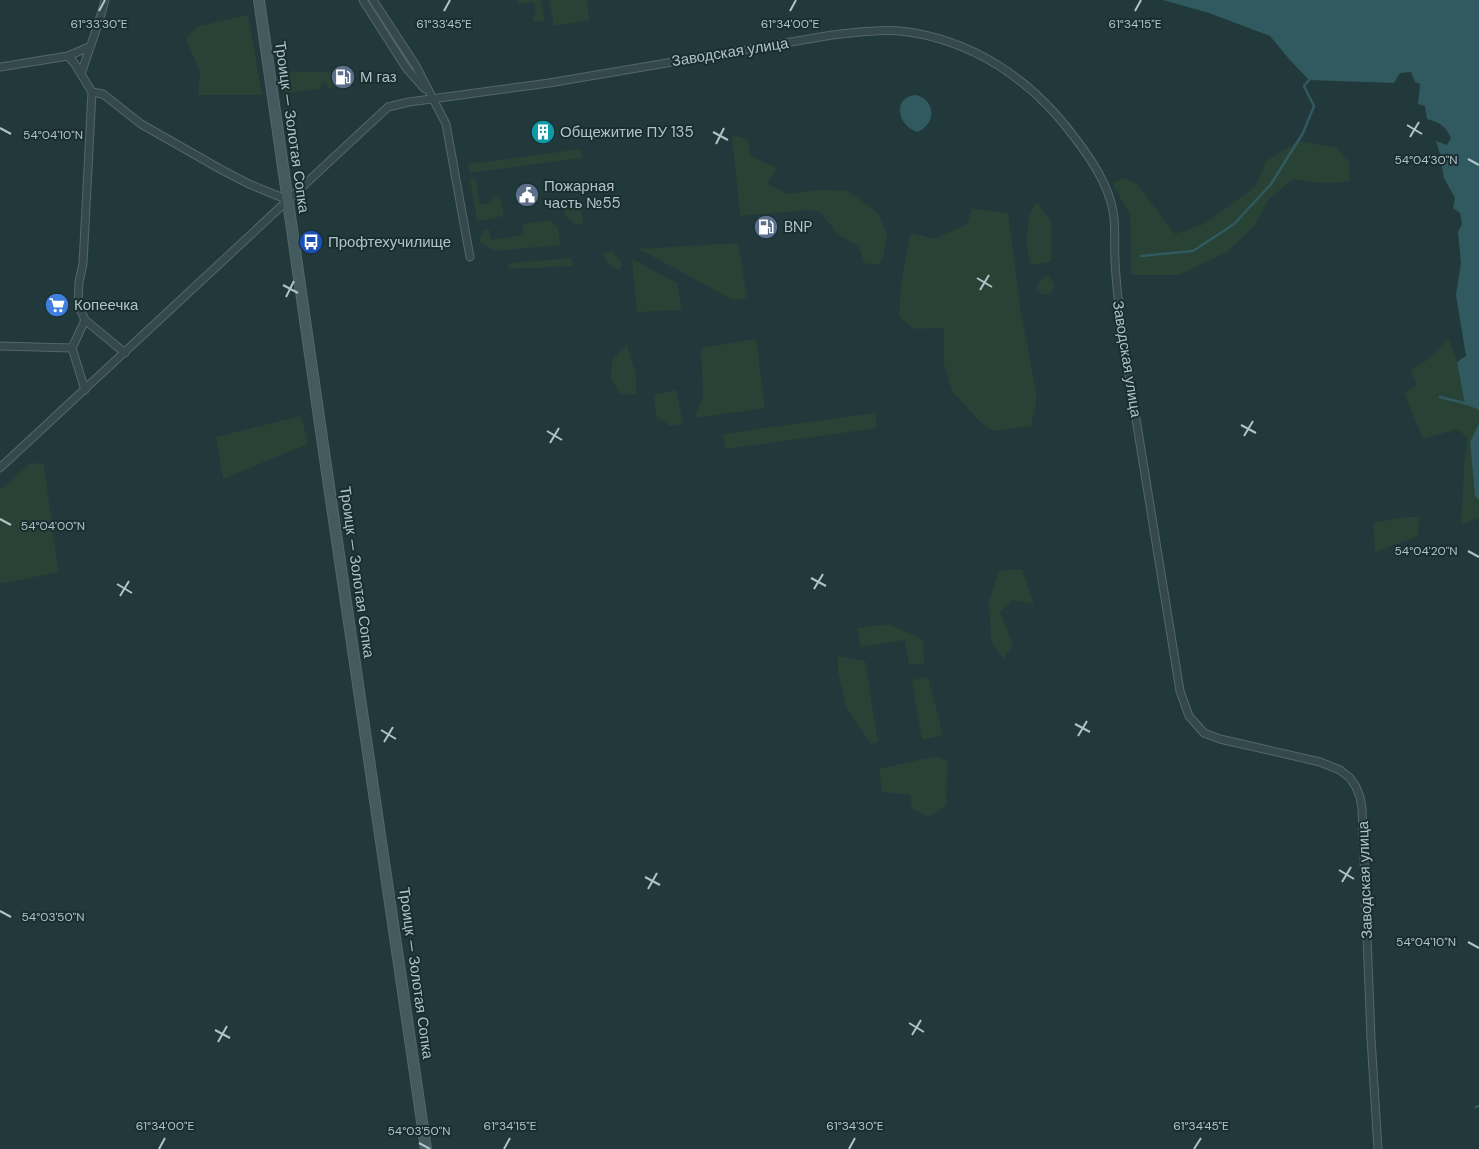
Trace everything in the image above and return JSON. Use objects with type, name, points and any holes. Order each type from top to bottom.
[{"type":"street","points":[[81,74],[89,47],[99,25],[105,0]]},
{"type":"street","name":"Троицк — Золотая Сопка","points":[[259,0],[426,1149]]},
{"type":"street","points":[[363,0],[407,69],[434,99]]},
{"type":"street","points":[[374,0],[416,66],[446,124],[470,257]]},
{"type":"street","name":"Заводская улица","points":[[0,468],[388,107],[409,102],[549,82],[832,36],[870,32],[898,31],[923,35],[948,41],[970,50],[999,65],[1026,85],[1063,121],[1098,172],[1108,193],[1113,211],[1116,287],[1122,332],[1180,691],[1188,716],[1204,733],[1220,739],[1320,762],[1340,770],[1350,778],[1360,796],[1378,1149]]},
{"type":"street","points":[[0,67],[68,56],[89,47]]},
{"type":"street","points":[[68,56],[92,92],[86,225],[78,304],[85,320],[125,352]]},
{"type":"street","points":[[92,92],[103,94],[141,124],[222,170],[249,184],[288,200]]},
{"type":"street","points":[[85,320],[72,348],[85,390]]},
{"type":"street","points":[[0,346],[72,348]]},
{"type":"green space","points":[[366,0],[371,0],[411,64],[408,67]]},
{"type":"green space","points":[[517,0],[541,0],[545,20],[534,22],[533,17],[536,16],[534,2],[518,4]]},
{"type":"green space","points":[[549,0],[586,0],[590,20],[554,26]]},
{"type":"green space","points":[[248,15],[262,95],[198,95],[200,72],[186,40],[199,26]]},
{"type":"green space","points":[[283,72],[331,72],[333,88],[328,88],[326,83],[321,83],[320,89],[284,93]]},
{"type":"green space","points":[[732,135],[747,139],[751,156],[777,168],[767,184],[788,194],[816,190],[848,191],[877,212],[887,233],[884,254],[879,265],[864,263],[859,247],[838,234],[820,212],[807,210],[740,216]]},
{"type":"green space","points":[[1299,141],[1336,148],[1349,162],[1350,181],[1321,183],[1293,179],[1270,198],[1254,226],[1227,252],[1179,275],[1131,275],[1130,215],[1112,183],[1125,178],[1137,184],[1175,234],[1204,224],[1255,187],[1266,161]]},
{"type":"green space","points":[[581,149],[582,158],[469,173],[468,164]]},
{"type":"green space","points":[[470,179],[476,179],[480,205],[492,203],[492,197],[497,196],[501,200],[504,216],[477,221]]},
{"type":"green space","points":[[1036,202],[1051,221],[1051,262],[1031,265],[1026,244],[1030,214]]},
{"type":"green space","points":[[581,205],[583,224],[573,225],[572,219],[569,220],[568,217],[565,217],[564,208]]},
{"type":"green space","points":[[972,209],[1008,213],[1020,306],[1037,398],[1031,426],[994,431],[980,422],[952,391],[944,364],[944,328],[914,329],[899,316],[902,277],[911,233],[935,239],[967,224]]},
{"type":"green space","points":[[550,220],[558,227],[560,245],[495,251],[480,242],[483,230],[489,229],[491,240],[524,235],[522,224]]},
{"type":"green space","points":[[738,243],[747,298],[733,300],[639,249]]},
{"type":"green space","points":[[611,251],[622,265],[619,271],[609,264],[602,254]]},
{"type":"green space","points":[[571,258],[573,266],[508,269],[509,263]]},
{"type":"green space","points":[[632,259],[677,283],[682,310],[637,312]]},
{"type":"green space","points":[[1045,276],[1048,276],[1055,285],[1050,294],[1041,294],[1035,288]]},
{"type":"green space","points":[[756,339],[765,408],[694,418],[703,397],[701,348]]},
{"type":"green space","points":[[1448,339],[1457,362],[1465,403],[1479,410],[1479,423],[1470,442],[1475,496],[1479,500],[1479,518],[1461,525],[1467,437],[1457,429],[1423,439],[1404,393],[1417,386],[1411,370],[1427,360]]},
{"type":"green space","points":[[627,344],[636,376],[636,394],[621,395],[611,378],[612,360]]},
{"type":"green space","points":[[676,390],[683,424],[670,426],[656,416],[654,395]]},
{"type":"green space","points":[[875,413],[877,428],[726,449],[723,434]]},
{"type":"green space","points":[[301,416],[308,444],[223,479],[216,437]]},
{"type":"green space","points":[[31,463],[44,464],[58,572],[0,584],[0,490]]},
{"type":"green space","points":[[1405,517],[1419,517],[1418,536],[1375,552],[1373,523]]},
{"type":"green space","points":[[1022,569],[1034,604],[1012,600],[1000,612],[1013,646],[1003,659],[991,641],[989,601],[999,571]]},
{"type":"green space","points":[[889,624],[923,640],[924,665],[909,664],[905,640],[861,647],[857,628]]},
{"type":"green space","points":[[838,656],[865,661],[878,742],[871,744],[846,707],[838,672]]},
{"type":"green space","points":[[928,677],[943,735],[922,740],[912,680]]},
{"type":"green space","points":[[937,756],[947,761],[946,805],[929,817],[912,809],[910,795],[882,792],[879,769]]},
{"type":"water","points":[[1163,0],[1479,0],[1479,410],[1465,404],[1457,362],[1466,356],[1456,295],[1461,263],[1458,232],[1462,224],[1460,213],[1453,208],[1455,198],[1444,178],[1442,166],[1445,160],[1440,154],[1436,141],[1447,145],[1451,138],[1442,125],[1427,119],[1425,106],[1418,104],[1420,84],[1415,82],[1411,72],[1400,73],[1394,83],[1309,80],[1270,36],[1209,13]]},
{"type":"water","points":[[916,95],[925,100],[931,108],[929,123],[918,132],[906,124],[900,112],[900,106],[903,101],[908,97]]},
{"type":"water","points":[[1479,423],[1479,500],[1475,496],[1470,442]]},
{"type":"waterway","points":[[1141,256],[1193,251],[1234,224],[1271,184],[1303,133],[1314,106],[1304,86],[1310,79]]},
{"type":"waterway","points":[[1440,397],[1468,404]]},
{"type":"place","name":"М газ","points":[[343,77]]},
{"type":"place","name":"Общежитие ПУ 135","points":[[543,132]]},
{"type":"place","name":"Пожарная часть №55","points":[[527,195]]},
{"type":"place","name":"BNP","points":[[766,227]]},
{"type":"place","name":"Профтехучилище","points":[[311,242]]},
{"type":"place","name":"Копеечка","points":[[57,305]]}]
